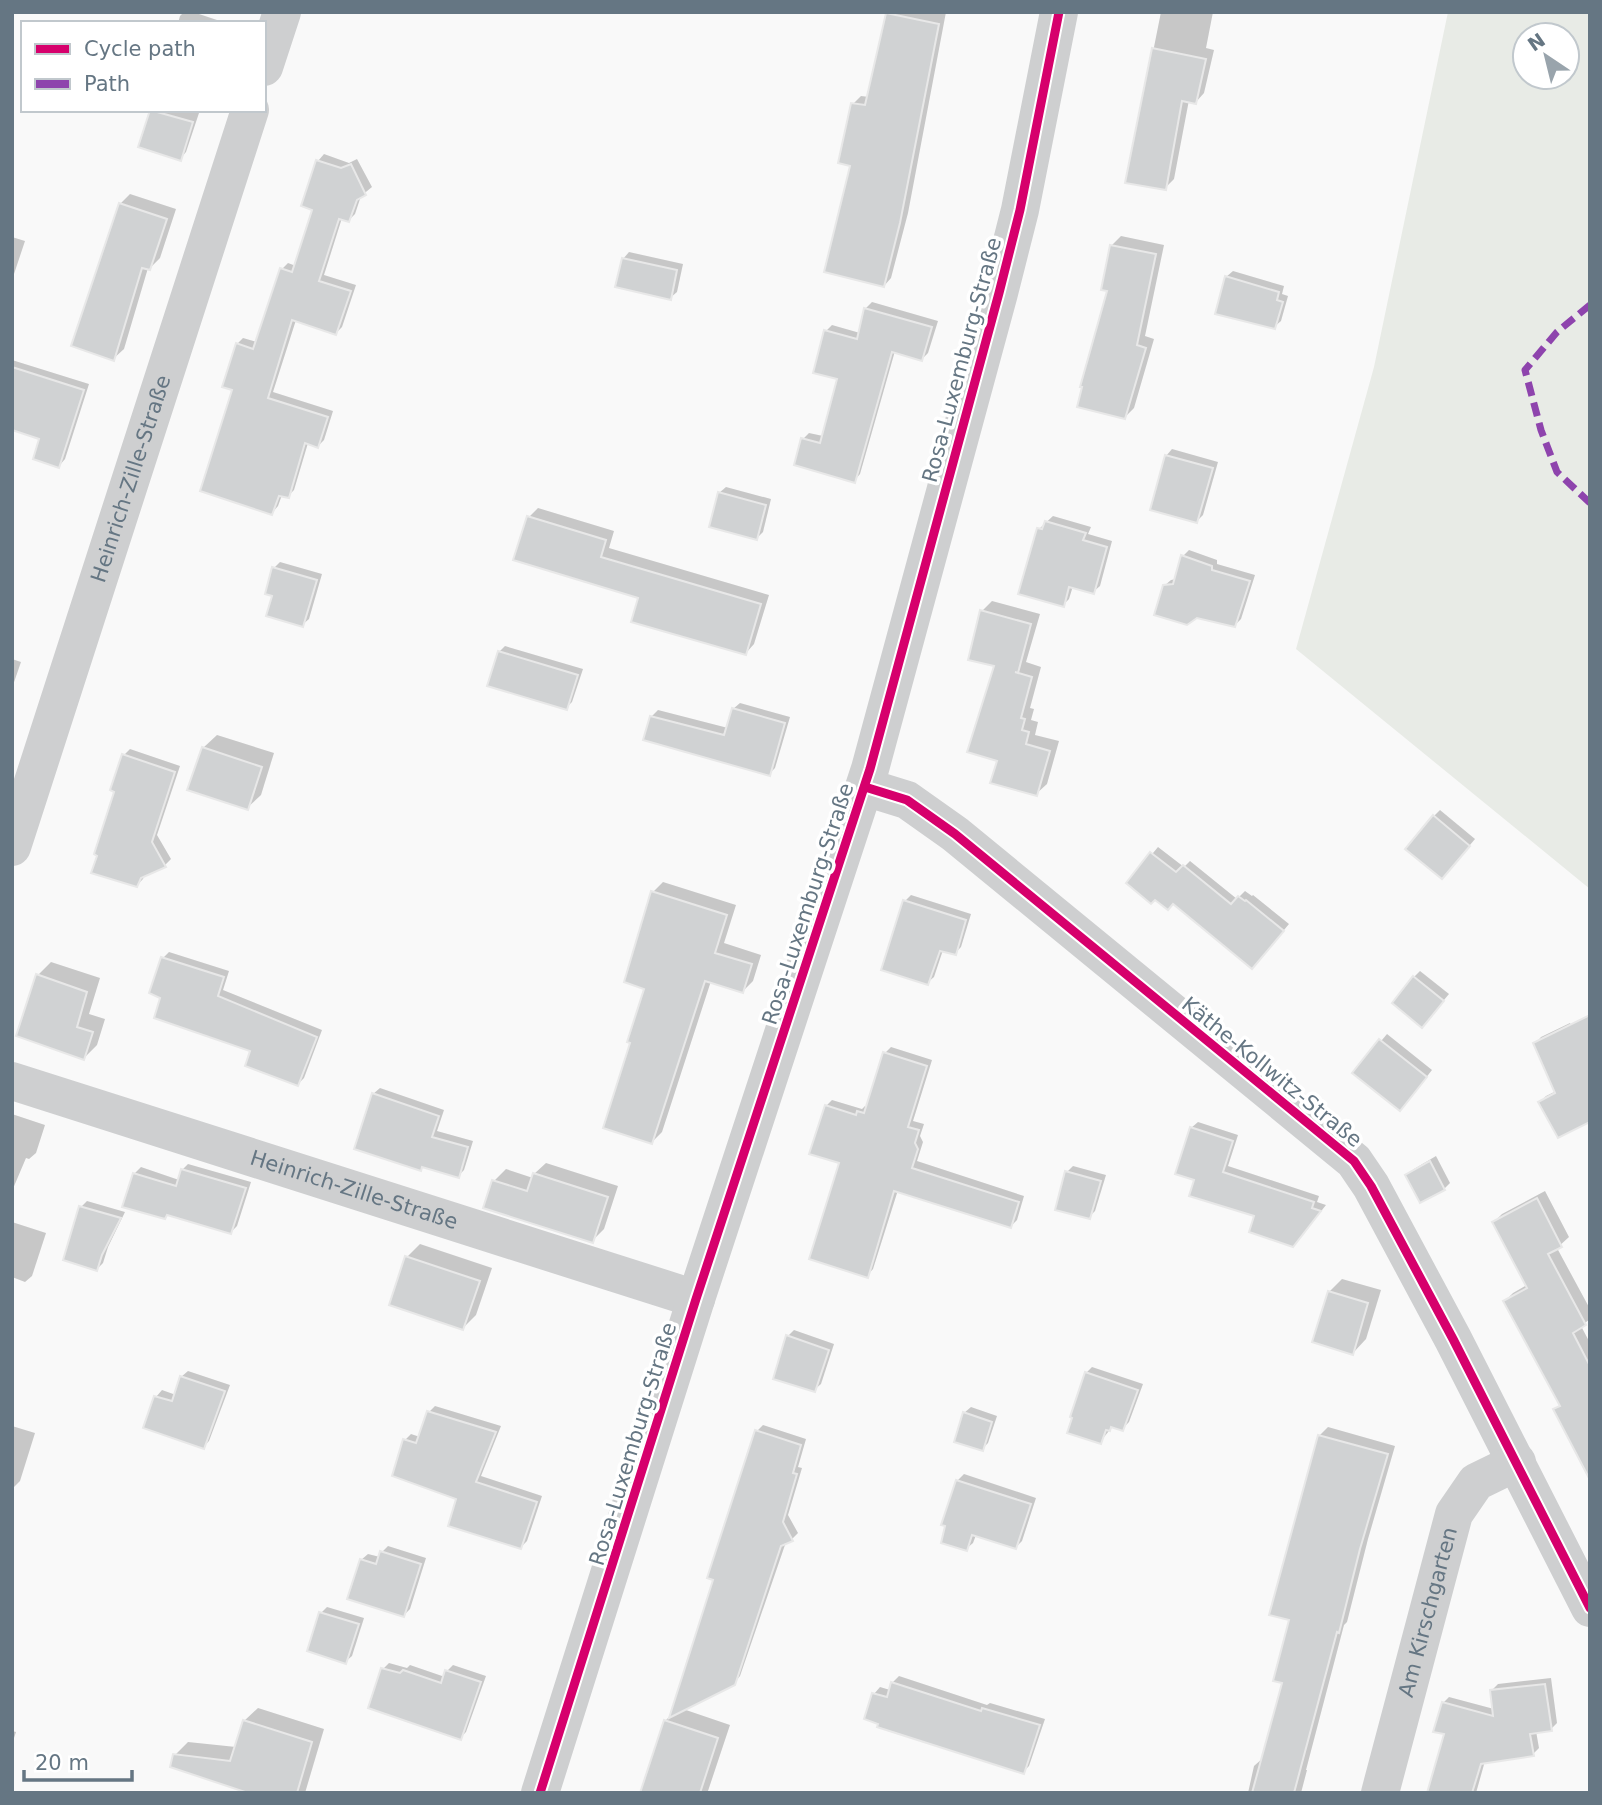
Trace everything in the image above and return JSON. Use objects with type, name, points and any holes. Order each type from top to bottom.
[{"type":"street","points":[[266,61],[282,12]]},
{"type":"street","name":"Rosa-Luxemburg-Straße","points":[[540,1793],[696,1299],[865,787],[1020,210],[1059,12]]},
{"type":"street","name":"Heinrich-Zille-Straße","points":[[12,847],[249,112]]},
{"type":"street","name":"Käthe-Kollwitz-Straße","points":[[865,787],[907,800],[955,834],[1354,1161],[1371,1186],[1517,1462],[1590,1608]]},
{"type":"street","name":"Heinrich-Zille-Straße","points":[[12,1081],[696,1299]]},
{"type":"street","name":"Am Kirschgarten","points":[[1380,1793],[1454,1514],[1476,1482],[1517,1462]]},
{"type":"shaded area","points":[[1448,12],[1590,12],[1590,889],[1296,649],[1374,367]]},
{"type":"building","points":[[886,13],[939,24],[900,223],[884,287],[824,272],[850,166],[838,163],[851,103],[865,105]]},
{"type":"building","points":[[1152,48],[1206,59],[1196,104],[1182,101],[1166,190],[1125,183]]},
{"type":"building","points":[[149,112],[193,122],[181,161],[138,147]]},
{"type":"building","points":[[316,160],[341,168],[351,164],[366,195],[357,200],[349,222],[339,219],[319,281],[351,291],[336,335],[292,320],[268,398],[328,417],[318,448],[305,443],[289,498],[279,496],[272,515],[200,491],[232,390],[222,387],[236,343],[253,349],[280,268],[292,272],[312,210],[301,206]]},
{"type":"building","points":[[119,203],[167,219],[150,270],[142,268],[114,361],[71,346]]},
{"type":"building","points":[[1110,245],[1156,254],[1137,345],[1146,348],[1125,419],[1077,407],[1080,387],[1107,291],[1101,290]]},
{"type":"building","points":[[622,258],[677,270],[671,300],[615,287]]},
{"type":"building","points":[[1225,276],[1279,292],[1277,300],[1283,302],[1275,329],[1215,314]]},
{"type":"building","points":[[864,308],[932,327],[922,361],[892,352],[855,483],[794,465],[801,438],[820,443],[837,379],[813,373],[824,330],[857,339]]},
{"type":"building","points":[[12,367],[84,390],[59,468],[33,459],[39,439],[12,430]]},
{"type":"building","points":[[1165,455],[1213,468],[1197,523],[1150,510]]},
{"type":"building","points":[[718,492],[766,505],[757,540],[709,527]]},
{"type":"building","points":[[527,516],[606,540],[601,557],[761,604],[746,655],[631,622],[638,598],[513,560]]},
{"type":"building","points":[[1045,521],[1086,533],[1083,540],[1107,547],[1094,594],[1069,587],[1064,607],[1018,594],[1037,528],[1042,529]]},
{"type":"building","points":[[1181,555],[1212,566],[1212,570],[1250,581],[1235,627],[1197,618],[1187,625],[1154,615],[1163,585],[1173,584]]},
{"type":"building","points":[[272,567],[317,580],[303,627],[266,616],[272,596],[265,594]]},
{"type":"building","points":[[980,610],[1031,624],[1018,673],[1032,677],[1021,718],[1025,719],[1022,730],[1029,732],[1026,744],[1050,751],[1037,796],[990,783],[997,761],[967,752],[994,666],[968,660]]},
{"type":"building","points":[[498,651],[578,675],[567,710],[487,686]]},
{"type":"building","points":[[732,708],[785,723],[770,776],[643,740],[650,716],[724,735]]},
{"type":"building","points":[[202,747],[262,767],[248,810],[187,790]]},
{"type":"building","points":[[122,754],[175,772],[152,842],[166,867],[141,878],[137,887],[91,873],[97,856],[94,854],[114,792],[110,790]]},
{"type":"building","points":[[1433,815],[1470,846],[1442,879],[1405,849]]},
{"type":"building","points":[[1150,852],[1176,872],[1183,865],[1231,904],[1238,896],[1246,900],[1284,931],[1252,969],[1173,904],[1168,910],[1155,900],[1151,904],[1126,883]]},
{"type":"building","points":[[651,891],[727,915],[715,953],[752,964],[743,993],[705,981],[652,1144],[603,1128],[644,989],[624,982]]},
{"type":"building","points":[[903,900],[966,920],[956,955],[940,951],[928,985],[881,970]]},
{"type":"building","points":[[161,957],[224,977],[218,996],[317,1037],[298,1086],[245,1066],[250,1051],[154,1018],[160,998],[149,993]]},
{"type":"building","points":[[36,974],[87,992],[77,1027],[93,1032],[84,1060],[16,1036]]},
{"type":"building","points":[[1413,976],[1444,1001],[1422,1028],[1392,1003]]},
{"type":"building","points":[[1590,1015],[1590,1122],[1558,1138],[1538,1102],[1555,1093],[1533,1043]]},
{"type":"building","points":[[1379,1039],[1427,1077],[1400,1111],[1352,1073]]},
{"type":"building","points":[[883,1052],[927,1066],[908,1127],[919,1130],[915,1143],[918,1149],[912,1168],[1019,1202],[1011,1228],[894,1191],[868,1278],[809,1259],[839,1163],[809,1154],[825,1105],[856,1115],[857,1111],[864,1113]]},
{"type":"building","points":[[372,1093],[439,1116],[432,1137],[468,1147],[459,1178],[422,1167],[421,1171],[354,1149]]},
{"type":"building","points":[[1190,1127],[1233,1141],[1223,1172],[1314,1202],[1312,1208],[1321,1211],[1293,1247],[1249,1232],[1254,1216],[1189,1196],[1194,1180],[1175,1174]]},
{"type":"building","points":[[1430,1161],[1445,1190],[1420,1203],[1405,1175]]},
{"type":"building","points":[[181,1169],[246,1188],[231,1234],[167,1215],[165,1219],[122,1207],[133,1173],[176,1186]]},
{"type":"building","points":[[1065,1171],[1101,1181],[1090,1219],[1055,1210]]},
{"type":"building","points":[[533,1173],[608,1197],[593,1243],[483,1208],[492,1180],[527,1191]]},
{"type":"building","points":[[1537,1198],[1562,1247],[1548,1254],[1586,1325],[1573,1333],[1590,1366],[1590,1480],[1553,1409],[1560,1406],[1503,1301],[1527,1288],[1492,1222]]},
{"type":"building","points":[[79,1206],[121,1218],[97,1271],[63,1260]]},
{"type":"building","points":[[405,1256],[480,1281],[463,1330],[389,1305]]},
{"type":"building","points":[[1328,1291],[1368,1303],[1353,1355],[1312,1342]]},
{"type":"building","points":[[786,1335],[829,1350],[815,1392],[773,1379]]},
{"type":"building","points":[[1085,1372],[1138,1390],[1123,1431],[1111,1427],[1110,1431],[1106,1430],[1101,1444],[1067,1433]]},
{"type":"building","points":[[180,1376],[225,1391],[204,1449],[143,1428],[154,1396],[172,1401]]},
{"type":"building","points":[[427,1411],[496,1432],[476,1482],[537,1502],[521,1549],[448,1526],[456,1499],[392,1476],[403,1439],[416,1443]]},
{"type":"building","points":[[963,1412],[992,1422],[983,1451],[954,1442]]},
{"type":"building","points":[[755,1430],[801,1445],[793,1473],[797,1474],[783,1522],[793,1541],[781,1546],[735,1685],[669,1718],[713,1580],[707,1578]]},
{"type":"building","points":[[1318,1435],[1388,1454],[1294,1793],[1252,1793],[1282,1683],[1273,1681],[1289,1620],[1269,1615]]},
{"type":"building","points":[[956,1480],[1031,1504],[1016,1549],[972,1535],[967,1551],[941,1543],[945,1526],[941,1525]]},
{"type":"building","points":[[380,1551],[421,1564],[404,1617],[347,1599],[360,1559],[376,1564]]},
{"type":"building","points":[[319,1612],[359,1624],[346,1664],[307,1651]]},
{"type":"building","points":[[381,1668],[400,1673],[403,1670],[441,1683],[445,1670],[481,1682],[461,1740],[368,1708]]},
{"type":"building","points":[[891,1682],[981,1711],[982,1708],[1040,1725],[1024,1774],[877,1727],[878,1724],[864,1719],[872,1693],[887,1697]]},
{"type":"building","points":[[1545,1684],[1552,1731],[1530,1734],[1534,1756],[1481,1764],[1472,1793],[1427,1793],[1444,1734],[1433,1732],[1442,1702],[1493,1716],[1490,1690]]},
{"type":"building","points":[[243,1720],[312,1742],[297,1793],[248,1793],[170,1767],[173,1754],[230,1761]]},
{"type":"building","points":[[664,1720],[718,1738],[700,1793],[640,1793]]},
{"type":"marked path","points":[[1590,305],[1557,332],[1525,370],[1541,430],[1557,472],[1590,503]]},
{"type":"cycle path","points":[[540,1793],[696,1299],[870,769],[1020,210],[1059,12]]},
{"type":"cycle path","points":[[865,787],[907,800],[955,834],[1354,1161],[1371,1186],[1453,1339],[1590,1608]]}]
